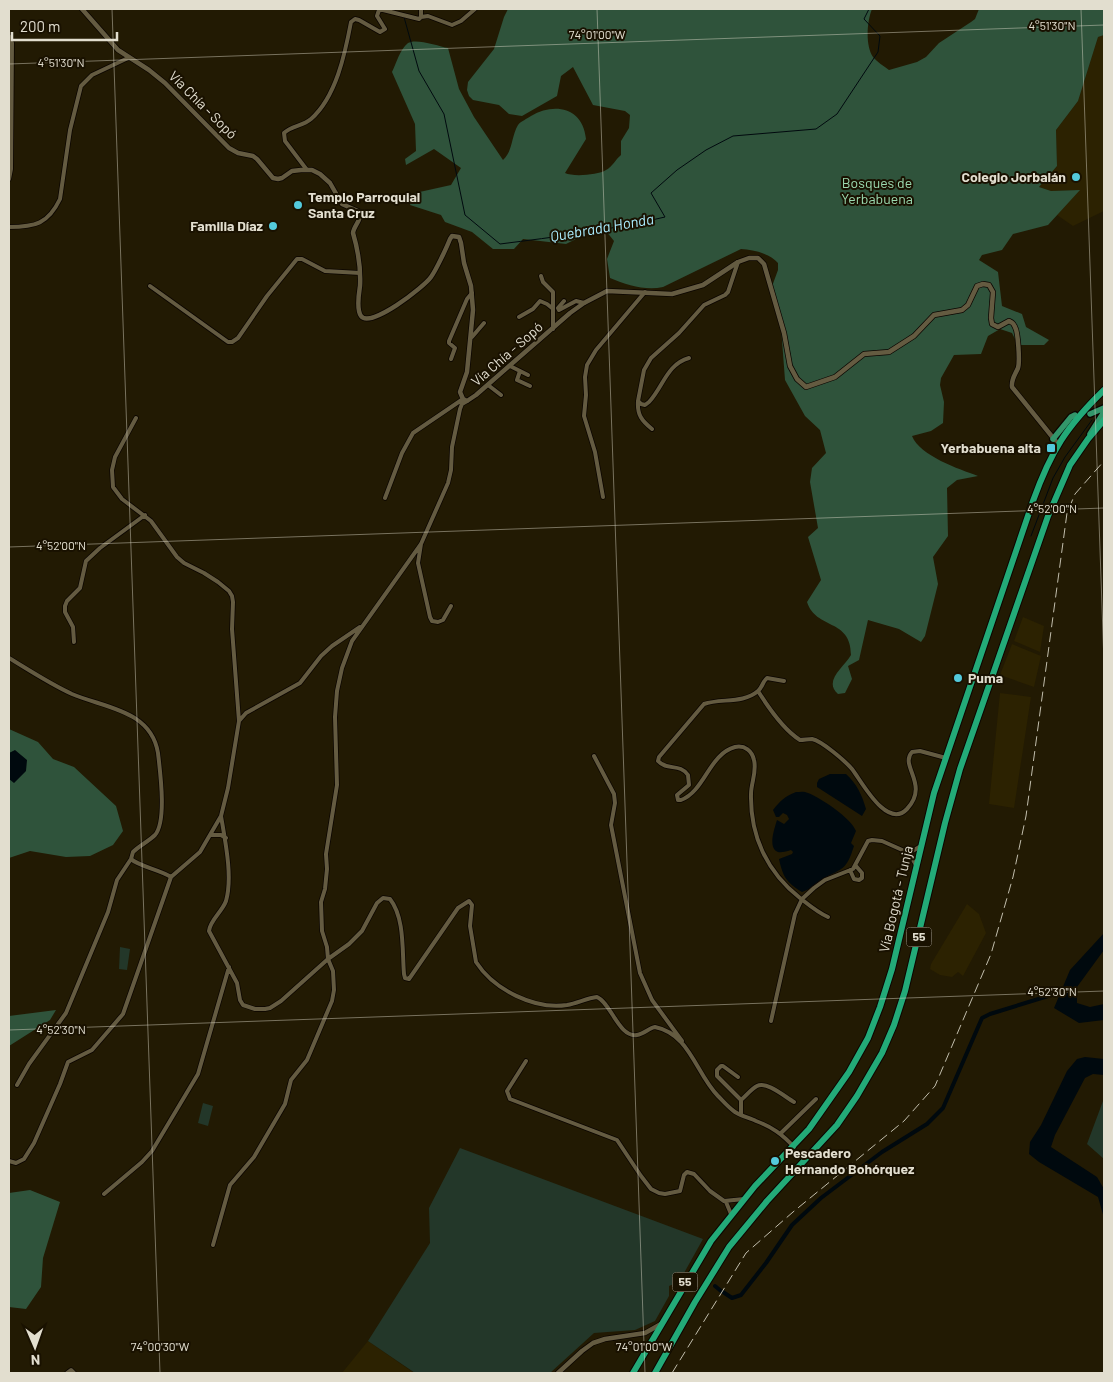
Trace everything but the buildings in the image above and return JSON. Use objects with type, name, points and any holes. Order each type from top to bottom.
[{"type":"highway","name":"Vía Bogotá - Tunja","points":[[633,1373],[700,1258],[731,1214],[809,1129],[835,1094],[874,1024],[892,968],[934,794],[1033,501],[1055,441],[1104,390]]},
{"type":"highway","name":"55","points":[[655,1373],[728,1247],[842,1119],[874,1067],[889,1037],[905,992],[945,823],[960,769],[1048,516],[1069,469],[1081,449],[1104,420]]},
{"type":"main road","points":[[1090,414],[1104,410]]},
{"type":"main road","name":"55","points":[[1081,449],[1104,410]]},
{"type":"main road","points":[[1055,441],[1071,417],[1075,415]]},
{"type":"street","name":"Vía Chía - Sopó","points":[[82,9],[118,50],[172,88],[223,144],[238,153],[253,156],[273,178],[278,179],[292,172],[307,170],[320,174],[330,183],[342,204],[360,212],[360,218],[353,233],[360,261],[359,311],[363,318],[378,316],[420,289],[430,278],[452,236],[459,237],[472,293],[472,337],[467,372],[460,392],[465,400],[476,395],[584,303],[607,291],[672,294],[695,289],[712,281],[738,262]]},
{"type":"street","points":[[421,9],[421,17]]},
{"type":"street","points":[[307,170],[285,141],[284,133],[288,129],[305,124],[324,103],[346,53],[351,22],[356,19],[359,20],[380,32],[385,28],[378,16],[379,10],[384,10],[419,19],[428,16],[452,25],[475,9]]},
{"type":"street","points":[[9,36],[12,43],[11,169],[9,180]]},
{"type":"street","points":[[9,228],[37,224],[48,218],[60,199],[70,130],[81,86],[92,75],[128,58]]},
{"type":"street","points":[[652,429],[640,418],[638,412],[638,401],[644,370],[651,358],[679,333],[704,305],[728,292],[738,262],[749,258],[758,258],[764,264],[784,333],[790,366],[797,379],[806,386],[835,377],[864,354],[889,352],[914,336],[934,315],[962,310],[968,305],[977,286],[989,285],[994,299],[992,324],[998,327],[1009,322],[1013,323],[1016,328],[1019,361],[1011,381],[1012,387],[1055,441]]},
{"type":"street","points":[[150,286],[228,342],[232,342],[238,338],[257,309],[296,259],[302,259],[325,271],[360,273]]},
{"type":"street","points":[[541,276],[543,282],[553,292],[553,329]]},
{"type":"street","points":[[603,497],[595,452],[584,416],[587,365],[596,350],[645,292]]},
{"type":"street","points":[[451,359],[455,348],[449,341],[467,298],[472,293]]},
{"type":"street","points":[[519,317],[533,309],[540,301],[552,308]]},
{"type":"street","points":[[564,301],[558,308],[559,310],[576,301],[584,303]]},
{"type":"street","points":[[472,337],[484,323]]},
{"type":"street","points":[[638,401],[645,405],[649,402],[673,366],[679,360],[689,358]]},
{"type":"street","points":[[510,366],[528,375]]},
{"type":"street","points":[[520,371],[517,380],[530,386]]},
{"type":"street","points":[[488,385],[501,395]]},
{"type":"street","points":[[385,498],[402,452],[413,433],[465,400]]},
{"type":"street","points":[[213,1245],[230,1185],[254,1157],[285,1104],[291,1080],[307,1060],[332,1001],[334,990],[333,971],[328,959],[327,947],[322,931],[321,902],[325,889],[326,854],[337,785],[335,717],[337,691],[352,641],[421,544],[448,483],[454,437],[460,409],[465,400]]},
{"type":"street","points":[[9,1161],[16,1163],[24,1159],[34,1143],[68,1062],[92,1050],[123,1014],[171,877],[200,852],[211,836],[221,816],[228,788],[239,721],[232,629],[232,596],[218,582],[184,563],[151,521],[122,499],[113,487],[112,470],[115,457],[136,418]]},
{"type":"street","points":[[74,642],[73,627],[65,612],[65,606],[67,600],[80,588],[86,561],[100,548],[145,515]]},
{"type":"street","points":[[421,544],[418,564],[432,621],[443,620],[451,606]]},
{"type":"street","points":[[239,721],[246,713],[300,682],[321,656],[332,646],[362,626]]},
{"type":"street","points":[[9,658],[71,694],[112,707],[138,719],[150,731],[156,745],[162,807],[160,822],[155,835],[133,852],[131,859],[117,880],[108,912],[66,1013],[29,1064],[17,1085]]},
{"type":"street","points":[[784,681],[767,678],[758,690],[738,700],[704,704],[659,757],[658,761],[667,767],[681,768],[688,775],[689,785],[677,795],[678,800],[681,800],[691,793],[713,764],[726,752],[737,746],[749,750],[755,762],[751,794],[760,850],[781,881],[812,908],[828,916]]},
{"type":"street","points":[[758,690],[773,712],[793,735],[800,740],[811,739],[817,742],[841,759],[851,769],[875,802],[891,813],[902,813],[905,811],[910,806],[917,792],[916,780],[909,765],[912,752],[920,751],[946,758]]},
{"type":"street","points":[[594,756],[614,794],[615,803],[610,825],[640,973],[652,1000],[684,1045],[712,1090],[735,1112],[772,1127],[794,1147]]},
{"type":"street","points":[[221,816],[226,838],[227,898],[222,910],[209,926],[209,931],[237,983],[240,1000],[247,1007],[265,1009],[281,1002],[362,931],[377,903],[383,898],[387,898],[392,902],[399,924],[404,978],[410,980],[458,908],[469,901],[472,905],[470,926],[476,962],[479,967],[505,990],[524,999],[549,1005],[566,1005],[597,997],[604,1001],[616,1021],[629,1034],[637,1035],[655,1027],[666,1031],[684,1045]]},
{"type":"street","points":[[211,836],[221,835],[226,838]]},
{"type":"street","points":[[771,1021],[795,914],[802,899],[825,880],[856,866],[865,844],[872,840],[882,841],[909,853],[916,866]]},
{"type":"street","points":[[909,853],[921,846]]},
{"type":"street","points":[[131,859],[136,863],[154,868],[171,877]]},
{"type":"street","points":[[850,870],[854,879],[862,878],[862,873],[856,866]]},
{"type":"street","points":[[104,1194],[142,1162],[152,1150],[198,1074],[229,967]]},
{"type":"street","points":[[526,1061],[507,1091],[507,1096],[510,1099],[617,1140],[651,1189],[659,1193],[665,1194],[680,1191],[684,1175],[687,1172],[694,1174],[710,1191],[726,1202],[731,1214]]},
{"type":"street","points":[[738,1077],[723,1066],[717,1070],[716,1076],[741,1100],[741,1115]]},
{"type":"street","points":[[741,1100],[756,1086],[763,1085],[794,1102]]},
{"type":"street","points":[[780,1133],[816,1099]]},
{"type":"street","points":[[726,1202],[744,1199]]},
{"type":"street","points":[[558,1373],[593,1343],[644,1333],[661,1324]]},
{"type":"street","points":[[67,1373],[71,1370],[74,1373]]},
{"type":"shaded area","name":"Colegio Jorbalán","points":[[1104,35],[1104,211],[1073,226],[1057,215],[1079,190],[1051,191],[1039,187],[1057,166],[1056,130],[1078,101],[1098,37]]},
{"type":"shaded area","points":[[1023,617],[1044,626],[1040,652],[1014,641]]},
{"type":"shaded area","points":[[1012,644],[1041,656],[1034,687],[1000,675]]},
{"type":"shaded area","points":[[1000,693],[1031,697],[1014,808],[989,804]]},
{"type":"shaded area","points":[[15,750],[27,760],[26,771],[14,783],[9,779],[9,753]]},
{"type":"shaded area","points":[[830,774],[846,774],[853,782],[861,794],[866,809],[862,816],[817,787],[819,779]]},
{"type":"shaded area","points":[[796,792],[806,792],[828,804],[848,820],[856,831],[851,843],[854,846],[846,865],[802,892],[786,879],[779,859],[793,852],[791,850],[778,852],[775,850],[772,842],[777,820],[784,824],[789,819],[783,813],[776,817],[773,810],[783,799]]},
{"type":"shaded area","points":[[967,904],[979,914],[986,933],[963,976],[958,972],[952,977],[940,975],[930,969],[931,964]]},
{"type":"shaded area","points":[[1104,933],[1104,950],[1077,987],[1077,1003],[1090,1007],[1104,1004],[1104,1020],[1079,1023],[1054,1008],[1070,970]]},
{"type":"shaded area","points":[[1085,1057],[1104,1059],[1104,1075],[1093,1074],[1085,1078],[1055,1135],[1051,1147],[1097,1177],[1104,1189],[1104,1218],[1098,1197],[1039,1162],[1029,1154],[1030,1142],[1041,1125],[1067,1071],[1077,1059]]},
{"type":"shaded area","points":[[368,1341],[414,1373],[342,1373]]},
{"type":"green space","name":"Bosques de Yerbabuena","points":[[508,9],[872,9],[868,26],[870,52],[873,57],[889,70],[917,62],[926,57],[939,43],[975,19],[979,9],[1104,9],[1104,35],[1098,37],[1078,101],[1056,130],[1057,166],[1039,187],[1051,191],[1080,190],[1048,225],[1013,234],[1002,250],[982,255],[979,260],[998,272],[1002,306],[1022,314],[1026,327],[1049,340],[1044,345],[1018,345],[1012,333],[1000,329],[988,336],[981,354],[954,355],[941,378],[940,385],[944,402],[943,423],[931,431],[912,436],[916,443],[931,456],[978,476],[957,480],[947,488],[948,536],[933,557],[938,584],[925,636],[921,642],[899,629],[868,620],[859,660],[848,666],[852,679],[845,693],[838,694],[833,684],[836,674],[851,655],[849,643],[839,629],[811,611],[807,602],[821,580],[808,537],[818,528],[810,482],[812,468],[826,453],[820,430],[805,416],[785,380],[780,314],[771,289],[778,270],[778,263],[761,253],[741,249],[663,287],[643,288],[610,278],[607,259],[614,241],[606,231],[590,232],[566,244],[523,239],[514,249],[493,249],[472,232],[445,222],[441,215],[410,205],[415,193],[451,185],[461,168],[434,149],[406,165],[405,159],[416,151],[415,124],[392,72],[403,49],[411,42],[416,41],[448,48],[459,89],[474,117],[503,160],[509,152],[519,124],[531,116],[549,109],[558,109],[574,114],[580,120],[584,129],[586,139],[565,173],[579,175],[602,172],[610,167],[621,155],[621,141],[629,128],[630,115],[625,111],[593,105],[573,67],[561,76],[557,96],[522,116],[509,114],[499,105],[473,100],[469,96],[467,90],[468,82],[494,49]]},
{"type":"green space","points":[[9,729],[38,742],[53,759],[74,767],[116,806],[123,831],[113,845],[90,856],[66,857],[30,851],[9,858]]},
{"type":"green space","points":[[120,947],[130,949],[127,970],[119,969]]},
{"type":"green space","points":[[56,1010],[50,1020],[9,1046],[9,1016]]},
{"type":"green space","points":[[1104,1101],[1104,1159],[1087,1144]]},
{"type":"green space","points":[[203,1103],[213,1106],[208,1126],[198,1123]]},
{"type":"green space","points":[[460,1148],[703,1239],[679,1282],[669,1286],[669,1296],[655,1321],[635,1330],[594,1333],[550,1373],[415,1373],[368,1341],[430,1243],[429,1208]]},
{"type":"green space","points":[[30,1190],[60,1202],[43,1258],[41,1287],[26,1309],[9,1307],[9,1193]]},
{"type":"waterway","name":"Quebrada Honda","points":[[404,17],[419,71],[444,114],[465,215],[500,244],[562,236],[665,217],[651,193],[677,170],[706,150],[733,136],[816,129],[837,114],[878,52],[880,36],[864,19],[869,9]]},
{"type":"waterway","points":[[1031,536],[1053,478],[1065,457],[1092,420]]},
{"type":"waterway","points":[[723,1292],[732,1298],[741,1295],[792,1225],[821,1198],[882,1152],[927,1124],[943,1108],[982,1018],[1061,992]]},
{"type":"waterway","points":[[715,1286],[721,1291]]},
{"type":"railway","points":[[672,1373],[746,1253],[904,1121],[935,1086],[991,954],[1013,877],[1026,816],[1067,513],[1075,494],[1104,461]]},
{"type":"place","name":"Colegio Jorbalán","points":[[1076,177]]},
{"type":"place","name":"Templo Parroquial Santa Cruz","points":[[298,205]]},
{"type":"place","name":"Familia Díaz","points":[[273,226]]},
{"type":"place","name":"Yerbabuena alta","points":[[1051,448]]},
{"type":"place","name":"Puma","points":[[958,678]]},
{"type":"place","name":"Pescadero Hernando Bohórquez","points":[[775,1161]]}]
